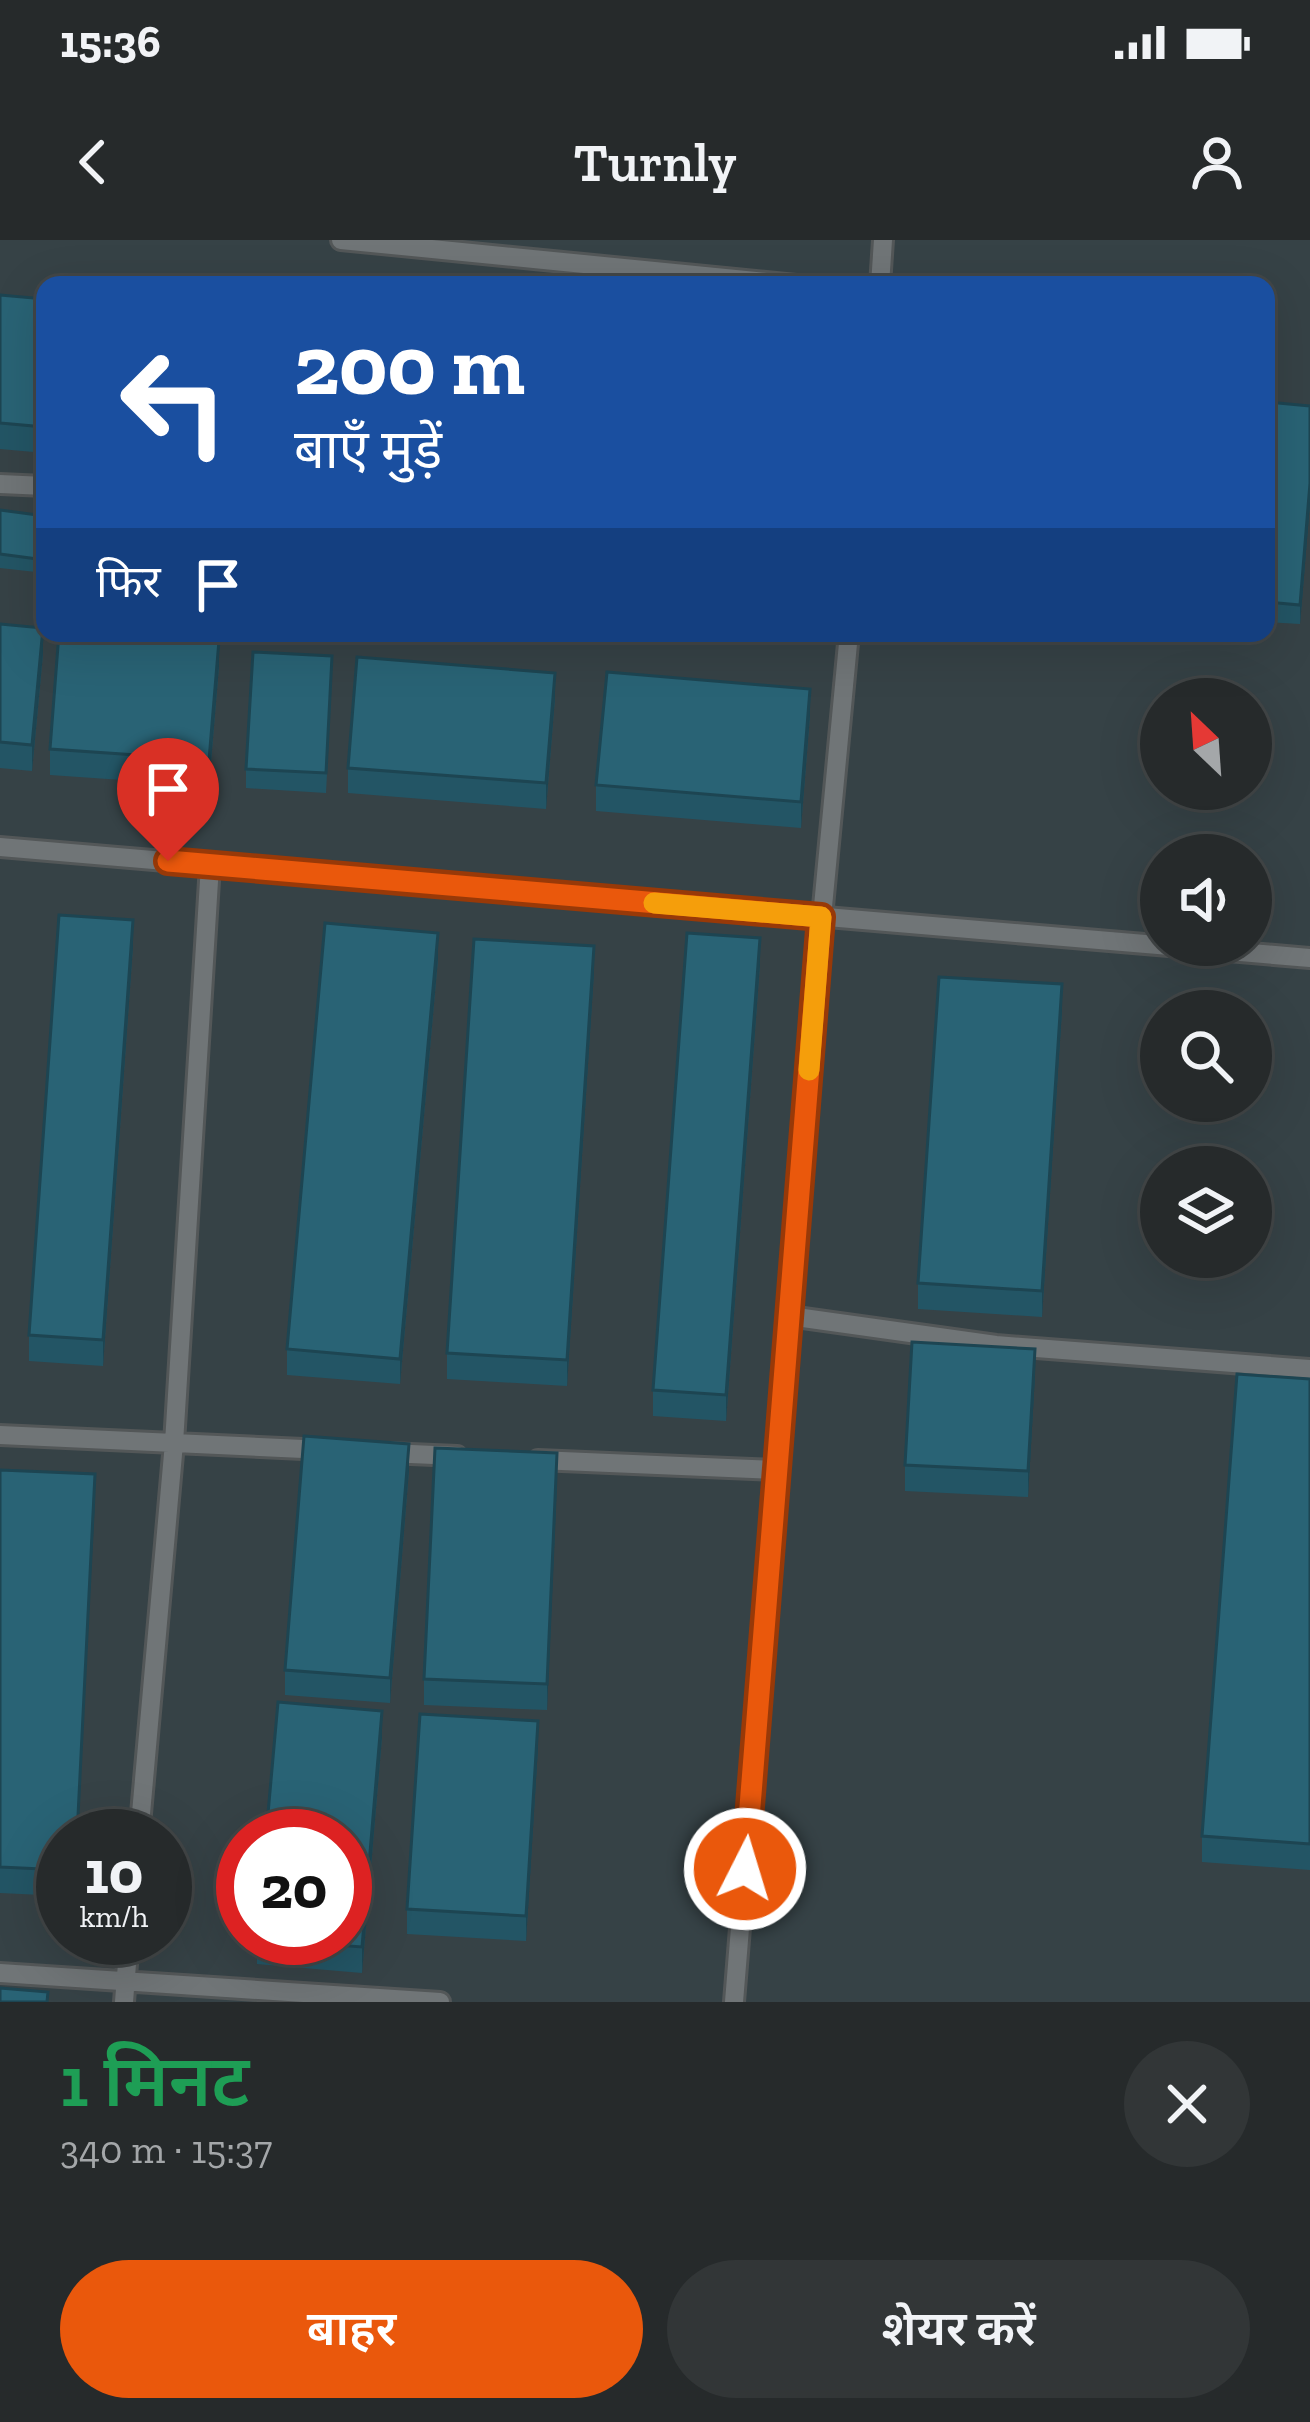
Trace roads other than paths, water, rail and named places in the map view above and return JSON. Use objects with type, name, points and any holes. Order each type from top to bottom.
[{"type":"lane","points":[[340,240],[705,276]]},
{"type":"lane","points":[[881,276],[883,240]]},
{"type":"lane","points":[[0,484],[36,486]]},
{"type":"lane","points":[[734,2002],[821,917],[848,642]]},
{"type":"lane","points":[[0,847],[1310,958]]},
{"type":"lane","points":[[141,1809],[174,1443],[210,865]]},
{"type":"lane","points":[[789,1316],[996,1345],[1310,1369]]},
{"type":"lane","points":[[0,1436],[336,1450]]},
{"type":"lane","points":[[359,1451],[475,1457]]},
{"type":"lane","points":[[522,1459],[777,1470]]},
{"type":"lane","points":[[124,2002],[127,1965]]},
{"type":"lane","points":[[0,1973],[440,2002]]}]
